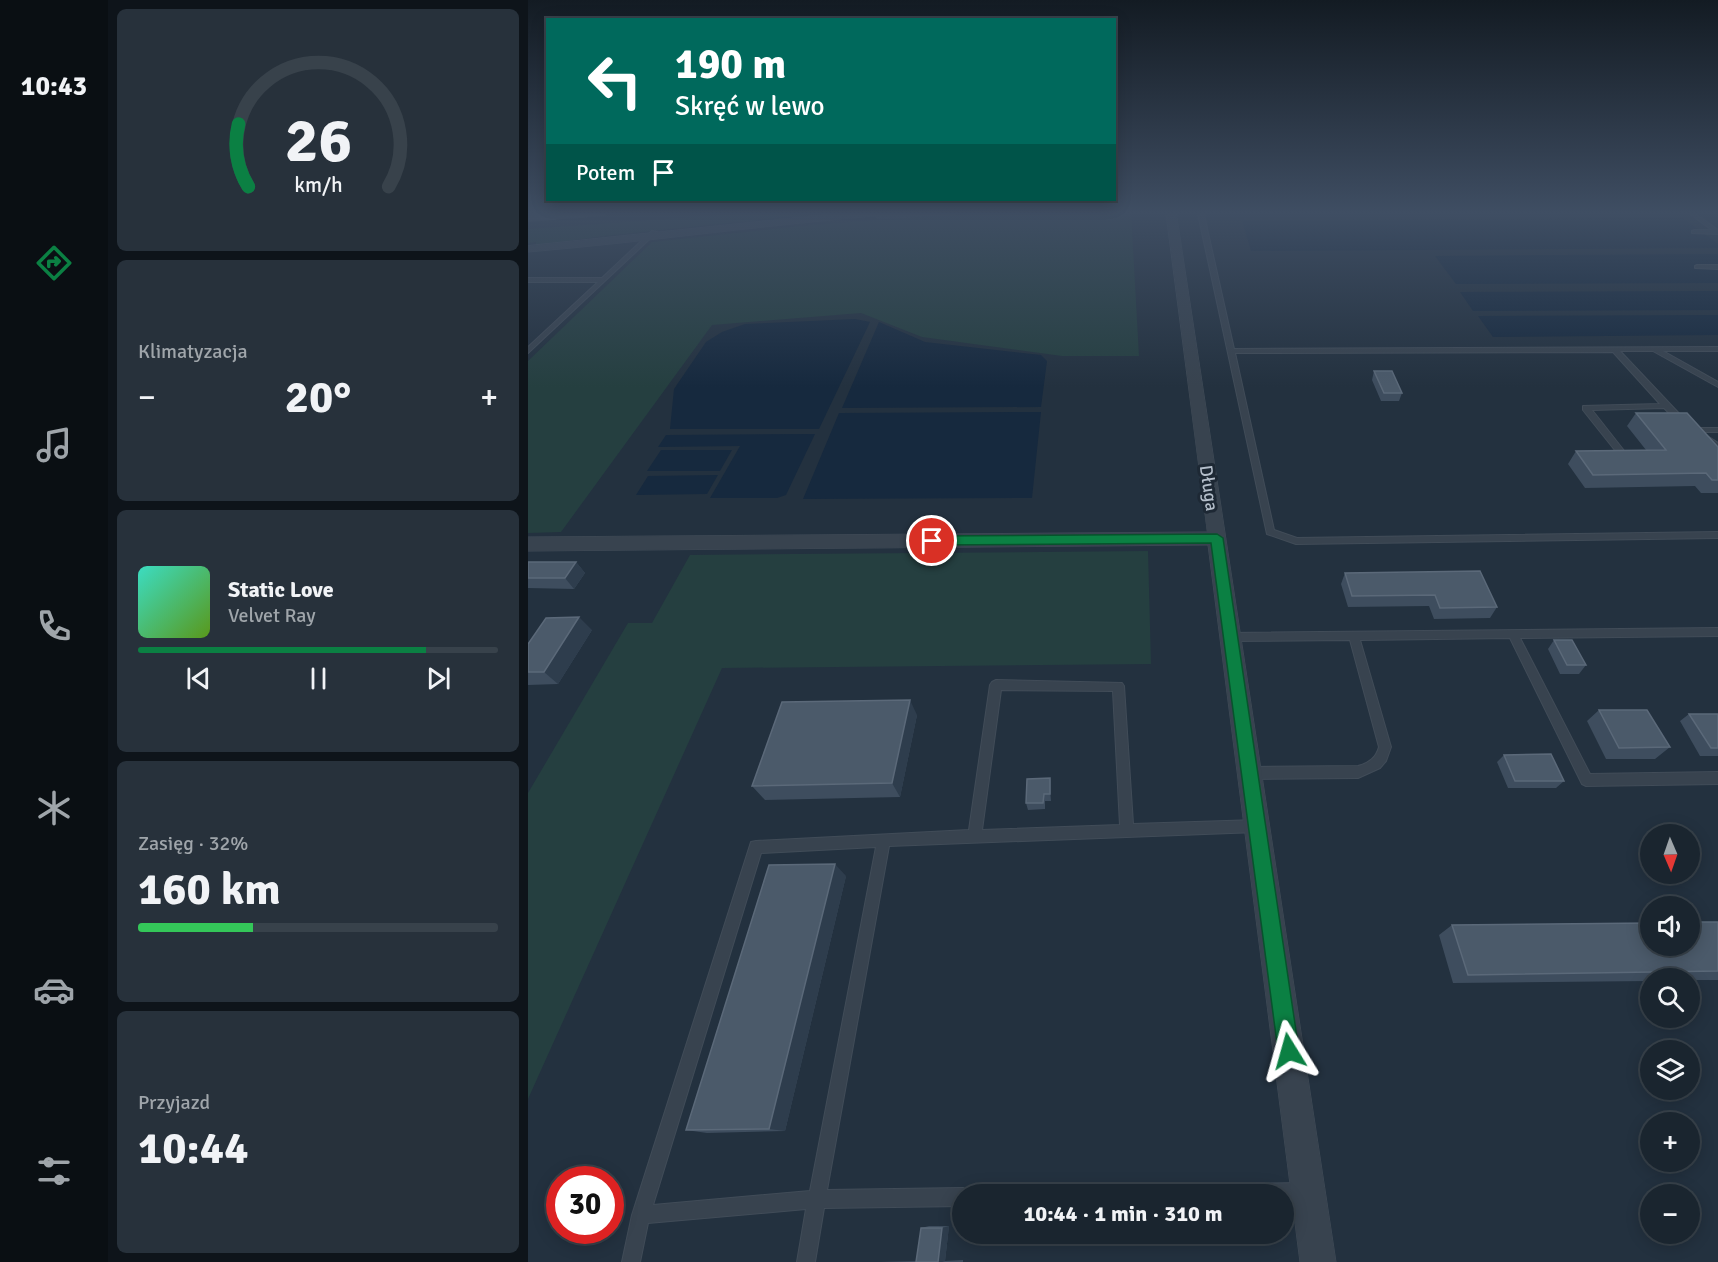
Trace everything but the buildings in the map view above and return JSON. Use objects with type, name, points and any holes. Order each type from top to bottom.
[{"type":"street","name":"Długa","points":[[1179,270],[1318,1262]]},
{"type":"street","points":[[528,544],[1217,538]]},
{"type":"lane","points":[[528,351],[615,270]]},
{"type":"lane","points":[[1213,270],[1270,532],[1296,541],[1718,535]]},
{"type":"lane","points":[[528,280],[604,280]]},
{"type":"lane","points":[[1231,351],[1718,349]]},
{"type":"lane","points":[[1615,350],[1666,406],[1692,430],[1718,447]]},
{"type":"lane","points":[[1656,350],[1718,385]]},
{"type":"lane","points":[[1621,452],[1586,408],[1666,406]]},
{"type":"lane","points":[[1692,430],[1718,430]]},
{"type":"lane","points":[[1231,637],[1718,632]]},
{"type":"lane","points":[[1514,634],[1586,780],[1718,778]]},
{"type":"lane","points":[[1250,773],[1358,772],[1371,769],[1379,764],[1385,747],[1354,636]]},
{"type":"lane","points":[[975,836],[996,685],[1118,686],[1127,831]]},
{"type":"lane","points":[[631,1262],[641,1215],[756,847],[975,836],[1258,826]]},
{"type":"lane","points":[[806,1262],[884,840]]},
{"type":"lane","points":[[1294,1192],[1308,1192]]},
{"type":"lane","points":[[641,1215],[817,1199],[952,1197]]},
{"type":"green space","points":[[623,270],[1134,270],[1139,356],[1062,356],[922,337],[861,313],[712,325],[561,532],[528,533],[528,361]]},
{"type":"green space","points":[[1148,551],[1151,664],[722,668],[528,1099],[528,793],[628,623],[652,623],[690,555]]},
{"type":"water","points":[[1445,270],[1718,270],[1718,283],[1456,284]]},
{"type":"water","points":[[1718,291],[1718,310],[1473,311],[1460,292]]},
{"type":"water","points":[[1718,315],[1718,335],[1493,337],[1478,316]]},
{"type":"water","points":[[855,319],[870,322],[819,429],[670,429],[674,389],[706,342],[722,332],[745,324]]},
{"type":"water","points":[[879,322],[925,342],[1041,355],[1047,361],[1041,407],[842,408]]},
{"type":"water","points":[[1041,412],[1032,498],[803,499],[839,413]]},
{"type":"water","points":[[815,434],[786,495],[777,498],[710,498],[740,446],[658,447],[666,435]]},
{"type":"water","points":[[661,450],[732,450],[720,471],[647,471]]},
{"type":"water","points":[[718,475],[707,494],[636,495],[648,476]]},
{"type":"route","points":[[932,541],[1217,538],[1289,1051]]}]
